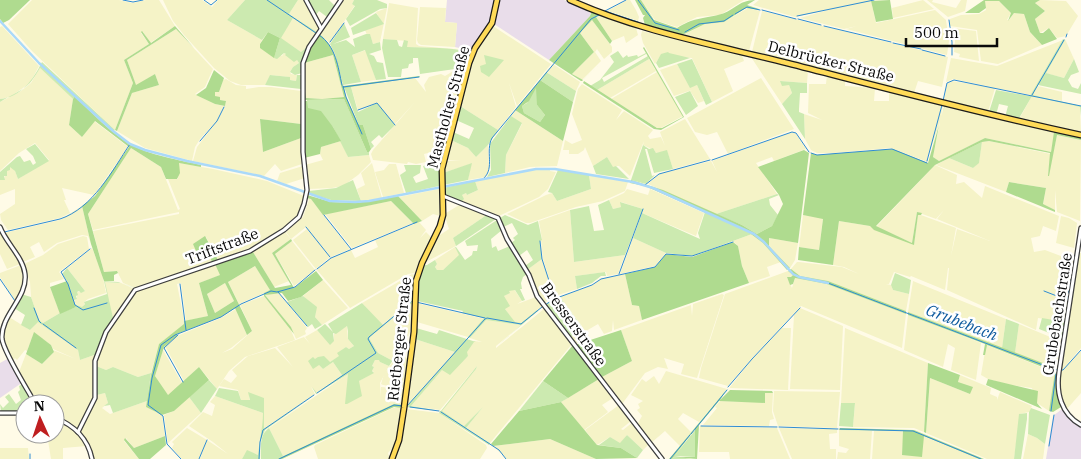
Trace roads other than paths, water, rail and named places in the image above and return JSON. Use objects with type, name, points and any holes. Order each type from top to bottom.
[{"type":"main road","name":"Mastholter Straße","points":[[443,196],[443,164],[469,64],[475,48],[492,23],[497,0]]},
{"type":"main road","name":"Delbrücker Straße","points":[[570,0],[641,26],[1014,121],[1081,136]]},
{"type":"main road","name":"Rietberger Straße","points":[[392,459],[399,440],[414,332],[416,281],[422,263],[442,222],[444,210],[443,196]]},
{"type":"street","points":[[306,0],[321,28]]},
{"type":"street","name":"Triftstraße","points":[[78,432],[95,398],[95,361],[106,332],[135,290],[259,246],[296,221],[302,213],[306,194],[303,152],[302,66],[306,51],[340,0]]},
{"type":"street","name":"Bresserstraße","points":[[443,196],[498,218],[506,237],[529,275],[537,296],[662,459]]},
{"type":"street","points":[[0,227],[22,264],[26,277],[23,288],[3,326],[2,340],[30,394]]},
{"type":"street","name":"Grubebachstraße","points":[[1081,228],[1057,389],[1061,404],[1071,418],[1081,425]]},
{"type":"street","points":[[0,413],[15,413]]},
{"type":"street","points":[[65,422],[78,432],[87,444],[92,459]]},
{"type":"waterway","points":[[123,0],[133,2],[143,0]]},
{"type":"waterway","points":[[204,0],[211,5],[217,0]]},
{"type":"waterway","points":[[267,0],[316,33]]},
{"type":"waterway","points":[[605,11],[626,0]]},
{"type":"waterway","points":[[638,0],[655,23],[679,30]]},
{"type":"waterway","points":[[797,16],[874,0]]},
{"type":"waterway","points":[[735,14],[747,7],[760,10]]},
{"type":"waterway","points":[[762,10],[796,19]]},
{"type":"waterway","points":[[605,11],[638,22]]},
{"type":"waterway","points":[[484,178],[489,169],[489,148],[492,138],[591,19],[599,15]]},
{"type":"waterway","points":[[685,32],[699,24],[724,21],[733,15]]},
{"type":"waterway","points":[[798,19],[821,25]]},
{"type":"waterway","points":[[949,20],[952,55]]},
{"type":"waterway","points":[[0,21],[39,63],[113,131],[130,144],[145,150],[260,176],[330,201],[369,201],[536,169],[555,169],[633,182],[653,188],[754,234],[764,242],[793,274],[828,283]]},
{"type":"waterway","points":[[330,42],[344,23]]},
{"type":"waterway","points":[[824,26],[891,42]]},
{"type":"waterway","points":[[319,35],[333,51],[342,85]]},
{"type":"waterway","points":[[1032,95],[1064,40]]},
{"type":"waterway","points":[[893,43],[921,49]]},
{"type":"waterway","points":[[922,50],[945,56]]},
{"type":"waterway","points":[[343,87],[419,77]]},
{"type":"waterway","points":[[943,101],[947,83],[954,80],[1081,106]]},
{"type":"waterway","points":[[343,86],[362,134]]},
{"type":"waterway","points":[[358,110],[377,103],[395,125]]},
{"type":"waterway","points":[[927,161],[942,105]]},
{"type":"waterway","points":[[200,141],[217,121],[224,107]]},
{"type":"waterway","points":[[712,160],[792,132],[796,133],[809,152]]},
{"type":"waterway","points":[[0,233],[60,219],[72,214],[101,188],[130,144]]},
{"type":"waterway","points":[[811,153],[817,155],[892,149],[927,163]]},
{"type":"waterway","points":[[645,185],[659,174],[710,160]]},
{"type":"waterway","points":[[619,274],[643,209]]},
{"type":"waterway","points":[[324,215],[351,249]]},
{"type":"waterway","points":[[317,269],[331,258],[417,222]]},
{"type":"waterway","points":[[306,227],[330,257]]},
{"type":"waterway","points":[[540,241],[542,259],[554,296]]},
{"type":"waterway","points":[[545,305],[554,299],[592,285],[601,279],[655,267],[666,254],[692,256],[733,242]]},
{"type":"waterway","points":[[90,249],[61,272],[68,284],[75,305],[83,310],[107,303]]},
{"type":"waterway","points":[[181,459],[167,444],[163,416],[148,405],[152,378],[161,345],[175,335],[221,317],[241,304],[271,291],[277,292],[295,287],[315,270]]},
{"type":"waterway","points":[[0,279],[15,301]]},
{"type":"waterway","points":[[1044,291],[1067,300],[1071,280]]},
{"type":"waterway","name":"Grubebach","points":[[828,283],[1056,370],[1063,370],[1081,350]]},
{"type":"waterway","points":[[180,284],[186,330]]},
{"type":"waterway","points":[[278,292],[307,326]]},
{"type":"waterway","points":[[317,393],[376,353],[368,339],[369,337],[411,302]]},
{"type":"waterway","points":[[416,302],[485,318]]},
{"type":"waterway","points":[[407,406],[485,319],[521,324],[542,307]]},
{"type":"waterway","points":[[34,308],[41,323]]},
{"type":"waterway","points":[[728,387],[800,308]]},
{"type":"waterway","points":[[43,324],[76,348]]},
{"type":"waterway","points":[[178,335],[164,348],[183,382]]},
{"type":"waterway","points":[[1051,411],[1056,374]]},
{"type":"waterway","points":[[691,434],[727,390]]},
{"type":"waterway","points":[[259,459],[263,430],[314,395]]},
{"type":"waterway","points":[[279,459],[394,405],[403,406]]},
{"type":"waterway","points":[[410,407],[439,411]]},
{"type":"waterway","points":[[441,412],[499,450],[506,459]]},
{"type":"waterway","points":[[1049,446],[1054,415]]},
{"type":"waterway","points":[[701,426],[777,427]]},
{"type":"waterway","points":[[779,427],[838,429]]},
{"type":"waterway","points":[[840,429],[913,431],[981,459]]},
{"type":"waterway","points":[[670,459],[690,435]]},
{"type":"waterway","points":[[199,459],[207,440]]},
{"type":"waterway","points":[[30,454],[30,459]]}]
